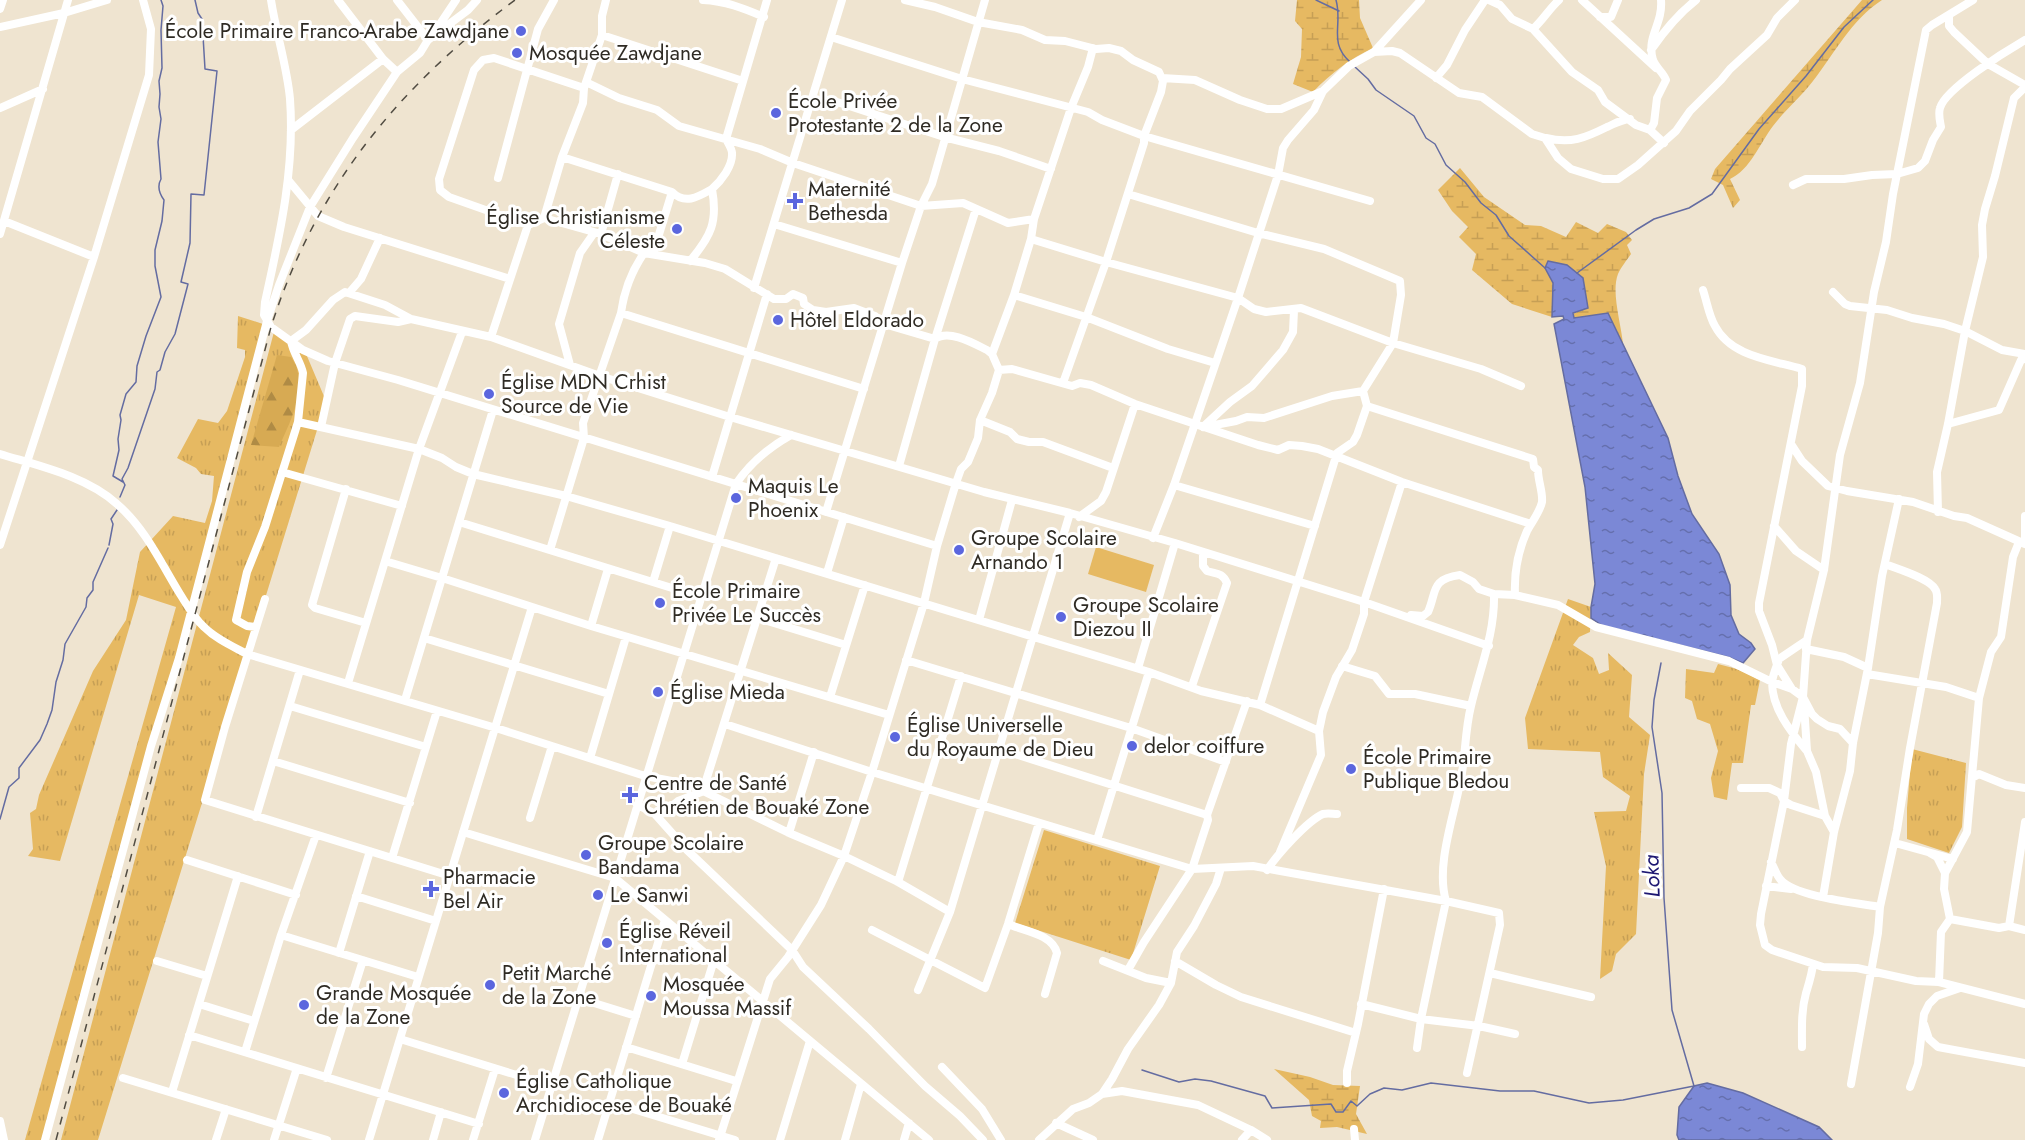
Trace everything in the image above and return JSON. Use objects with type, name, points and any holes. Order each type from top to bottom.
[{"type":"street","points":[[0,9],[3,0]]},
{"type":"street","points":[[0,234],[68,0]]},
{"type":"street","points":[[0,27],[107,0]]},
{"type":"street","points":[[0,545],[94,257],[149,75],[151,28],[143,0]]},
{"type":"street","points":[[271,0],[290,96],[291,130],[285,212],[265,302],[264,315],[271,327],[317,358],[937,546]]},
{"type":"street","points":[[338,0],[382,59],[397,72]]},
{"type":"street","points":[[397,0],[430,39]]},
{"type":"street","points":[[45,1140],[151,746],[179,658],[267,321],[279,285],[310,207],[397,72],[420,53],[456,0]]},
{"type":"street","points":[[430,39],[468,10],[477,0]]},
{"type":"street","points":[[498,178],[538,29],[554,0]]},
{"type":"street","points":[[544,218],[562,157],[583,103],[585,85],[602,35],[602,16],[606,0]]},
{"type":"street","points":[[703,0],[720,1],[738,6],[764,17]]},
{"type":"street","points":[[562,157],[672,192],[685,200],[698,197],[712,189],[721,181],[729,166],[732,153],[726,139],[768,0]]},
{"type":"street","points":[[754,288],[843,0]]},
{"type":"street","points":[[905,0],[935,7],[978,22],[1022,30],[1045,40],[1065,41],[1093,48],[1121,51],[1133,60],[1159,72],[1164,81],[1144,136],[1144,143],[1106,262],[1063,383]]},
{"type":"street","points":[[826,512],[902,263],[921,206],[932,184],[986,0]]},
{"type":"street","points":[[1162,78],[1195,80],[1239,100],[1267,109],[1281,110],[1323,91],[1349,66],[1374,52],[1421,0]]},
{"type":"street","points":[[1436,78],[1447,65],[1465,30],[1485,0]]},
{"type":"street","points":[[1489,0],[1500,5],[1512,19],[1533,29],[1572,72],[1598,90],[1605,102],[1650,130],[1664,142]]},
{"type":"street","points":[[1533,29],[1559,0]]},
{"type":"street","points":[[1582,0],[1658,69],[1666,80],[1657,98],[1654,123],[1650,130]]},
{"type":"street","points":[[1600,17],[1611,17],[1618,0]]},
{"type":"street","points":[[1658,69],[1651,50],[1651,42],[1660,20],[1661,0]]},
{"type":"street","points":[[1651,50],[1682,11],[1696,0]]},
{"type":"street","points":[[1545,138],[1558,158],[1571,169],[1611,180],[1618,179],[1638,165],[1676,131],[1690,111],[1767,35],[1777,18],[1795,0]]},
{"type":"street","points":[[1807,751],[1803,697],[1806,645],[1824,570],[1840,454],[1860,383],[1874,292],[1886,242],[1926,30],[1973,0]]},
{"type":"street","points":[[1938,512],[1937,472],[1965,332],[1983,257],[1982,225],[1985,209],[2014,98],[2025,86],[1988,64],[1949,26],[1949,15]]},
{"type":"street","points":[[602,35],[743,81]]},
{"type":"street","points":[[831,37],[962,79],[1088,112],[1102,120],[1144,136],[1370,201]]},
{"type":"street","points":[[1793,185],[1806,179],[1844,179],[1897,174],[1918,168],[1925,161],[1941,127],[1939,116],[1941,105],[1954,90],[2025,40]]},
{"type":"street","points":[[992,354],[1014,295],[1031,239],[1034,219],[1093,48]]},
{"type":"street","points":[[1635,49],[1651,50]]},
{"type":"street","points":[[1374,52],[1400,53],[1459,93],[1482,97],[1532,134],[1545,138],[1561,142],[1580,139],[1619,120],[1630,119]]},
{"type":"street","points":[[720,1138],[736,1081],[770,979],[821,906],[844,856],[924,603],[937,546],[956,483],[978,438],[980,420],[999,370],[992,354],[950,335],[935,339],[884,324],[876,316],[854,308],[826,312],[813,310],[804,304],[803,298],[794,294],[786,299],[774,299],[724,269],[644,253],[598,234],[544,218],[528,225],[444,195],[439,179],[470,79],[478,63],[494,58],[585,85],[657,110],[680,126],[760,149],[793,163],[921,206],[963,203],[1008,223],[1034,219]]},
{"type":"street","points":[[291,130],[382,59]]},
{"type":"street","points":[[0,108],[43,89]]},
{"type":"street","points":[[1153,538],[1198,426],[1215,363],[1278,175],[1283,148],[1314,110],[1323,91]]},
{"type":"street","points":[[809,104],[831,100],[1051,169]]},
{"type":"street","points":[[570,365],[559,324],[580,253],[598,234],[618,174]]},
{"type":"street","points":[[289,181],[318,216],[510,279]]},
{"type":"street","points":[[690,261],[706,243],[714,222],[712,189]]},
{"type":"street","points":[[653,254],[672,192]]},
{"type":"street","points":[[1128,194],[1258,233],[1324,249],[1400,281],[1401,295],[1393,344],[1363,391],[1367,406],[1356,438],[1337,453],[1260,705]]},
{"type":"street","points":[[899,466],[935,339],[976,209]]},
{"type":"street","points":[[4,221],[94,257]]},
{"type":"street","points":[[774,224],[902,263]]},
{"type":"street","points":[[491,337],[528,225]]},
{"type":"street","points":[[349,292],[361,279],[380,238]]},
{"type":"street","points":[[1031,239],[1238,298],[1254,309],[1266,312],[1301,308],[1393,344],[1481,369],[1521,386]]},
{"type":"street","points":[[549,550],[584,438],[583,423],[621,313],[623,298],[644,253]]},
{"type":"street","points":[[1703,290],[1714,326],[1730,344],[1758,358],[1802,369],[1802,386],[1759,611],[1777,665],[1792,689]]},
{"type":"street","points":[[291,341],[319,319],[333,300],[349,292],[385,305],[411,319],[491,337],[600,376],[730,417],[1012,500],[1070,513],[1175,543],[1364,602],[1489,645]]},
{"type":"street","points":[[1833,292],[1845,304],[1887,310],[1912,318],[1944,324],[2002,350],[2025,354]]},
{"type":"street","points":[[712,477],[767,294]]},
{"type":"street","points":[[1014,295],[1086,317],[1140,336],[1168,349],[1215,363]]},
{"type":"street","points":[[1198,426],[1252,386],[1283,350],[1293,332],[1294,310]]},
{"type":"street","points":[[621,313],[864,389]]},
{"type":"street","points":[[321,427],[335,363],[352,316],[398,322],[411,319]]},
{"type":"street","points":[[348,683],[419,449],[462,332]]},
{"type":"street","points":[[255,627],[247,626],[236,620],[247,572],[265,528],[298,422],[303,373],[291,341]]},
{"type":"street","points":[[1948,424],[1999,410],[2021,360],[2025,359]]},
{"type":"street","points":[[999,370],[1012,369],[1072,386],[1091,385],[1135,404],[1198,426],[1278,450],[1289,446],[1302,446],[1402,482],[1531,524]]},
{"type":"street","points":[[1198,426],[1236,421],[1247,417],[1264,418],[1332,396],[1363,391]]},
{"type":"street","points":[[1079,517],[1101,501],[1106,492],[1135,404]]},
{"type":"street","points":[[1367,406],[1533,459],[1538,470],[1542,504],[1519,554],[1514,581],[1515,595]]},
{"type":"street","points":[[405,700],[493,410]]},
{"type":"street","points":[[980,420],[1010,432],[1017,439],[1043,442],[1113,468]]},
{"type":"street","points":[[298,422],[419,449],[473,474],[566,496],[670,525],[1138,668],[1215,695],[1260,705],[1319,731]]},
{"type":"street","points":[[535,1140],[736,484],[748,466],[791,435]]},
{"type":"street","points":[[1791,444],[1802,461],[1820,481],[1836,488],[1899,499],[1938,512],[1978,521],[2023,543]]},
{"type":"street","points":[[0,454],[80,481],[99,490],[117,503],[143,533],[191,611],[204,627],[247,654],[405,700],[645,776],[704,789],[709,796],[844,856],[898,882],[950,912]]},
{"type":"street","points":[[282,472],[402,506]]},
{"type":"street","points":[[1280,852],[1321,755],[1319,731],[1323,712],[1336,677],[1352,650],[1361,627],[1364,602],[1402,482]]},
{"type":"street","points":[[1174,485],[1315,526]]},
{"type":"street","points":[[346,489],[312,605],[315,608],[366,622]]},
{"type":"street","points":[[1823,897],[1834,832],[1850,771],[1853,743],[1899,499]]},
{"type":"street","points":[[979,620],[1012,500]]},
{"type":"street","points":[[918,990],[950,912],[1070,513]]},
{"type":"street","points":[[1939,982],[1941,932],[1950,919],[1944,890],[1945,873],[1966,832],[1979,698],[1991,652],[2001,637],[2013,557],[2023,543],[2025,516]]},
{"type":"street","points":[[827,573],[844,517]]},
{"type":"street","points":[[459,522],[701,597]]},
{"type":"street","points":[[653,582],[670,525]]},
{"type":"street","points":[[1774,526],[1796,551],[1824,570]]},
{"type":"street","points":[[1138,668],[1175,543]]},
{"type":"street","points":[[1192,686],[1227,583],[1217,572],[1207,571],[1203,566],[1203,552]]},
{"type":"street","points":[[658,817],[678,801],[704,789],[776,558]]},
{"type":"street","points":[[385,561],[591,626],[889,715]]},
{"type":"street","points":[[1851,1084],[1878,933],[1880,907],[1895,843],[1937,592],[1934,585],[1886,564]]},
{"type":"street","points":[[591,626],[608,569]]},
{"type":"street","points":[[1400,615],[1423,616],[1428,612],[1435,586],[1454,575],[1464,576],[1479,589],[1558,605],[1596,627],[1729,661],[1792,689],[1803,697],[1816,719],[1828,726],[1840,729],[1853,743]]},
{"type":"street","points":[[1417,1048],[1446,901],[1442,871],[1447,836],[1465,760],[1465,741],[1471,706],[1489,645],[1497,594],[1514,581]]},
{"type":"street","points":[[830,697],[865,585]]},
{"type":"street","points":[[265,599],[204,799],[256,818],[450,876]]},
{"type":"street","points":[[369,1140],[532,607]]},
{"type":"street","points":[[758,618],[846,645]]},
{"type":"street","points":[[590,758],[627,637]]},
{"type":"street","points":[[424,638],[609,694]]},
{"type":"street","points":[[1834,832],[1825,816],[1816,772],[1807,751],[1793,734],[1778,709],[1772,682],[1779,659],[1783,655],[1806,645],[1844,657],[1868,671],[1961,691],[1979,698]]},
{"type":"street","points":[[906,660],[1131,728],[1226,762]]},
{"type":"street","points":[[1342,666],[1375,676],[1389,694],[1415,694],[1471,706]]},
{"type":"street","points":[[256,818],[300,670]]},
{"type":"street","points":[[1097,840],[1149,672]]},
{"type":"street","points":[[898,882],[961,676]]},
{"type":"street","points":[[1803,697],[1793,734],[1784,801],[1760,925],[1765,945],[1772,950],[1823,967],[1857,968],[1916,981],[1939,982],[2025,1004]]},
{"type":"street","points":[[1128,970],[1192,868],[1208,820],[1207,815],[1247,701]]},
{"type":"street","points":[[290,706],[426,747]]},
{"type":"street","points":[[392,858],[437,711]]},
{"type":"street","points":[[725,724],[982,806],[1192,868],[1253,866],[1446,901],[1499,914],[1500,925],[1467,1073]]},
{"type":"street","points":[[530,818],[552,746]]},
{"type":"street","points":[[999,749],[1207,815]]},
{"type":"street","points":[[789,833],[814,752]]},
{"type":"street","points":[[273,761],[410,803]]},
{"type":"street","points":[[1972,778],[1979,774],[2006,785],[2025,788]]},
{"type":"street","points":[[1741,788],[1769,788],[1780,793],[1784,801],[1791,805],[1825,816]]},
{"type":"street","points":[[638,805],[658,817],[687,850],[792,950],[803,967],[983,1140]]},
{"type":"street","points":[[1267,870],[1280,852],[1313,821],[1323,814],[1337,814]]},
{"type":"street","points":[[2009,926],[2025,822]]},
{"type":"street","points":[[872,930],[930,962],[985,988],[1008,924],[1039,823]]},
{"type":"street","points":[[463,832],[615,878],[929,1140]]},
{"type":"street","points":[[245,1052],[281,935],[316,835]]},
{"type":"street","points":[[1895,843],[1953,859]]},
{"type":"street","points":[[1926,850],[1937,857],[1945,873]]},
{"type":"street","points":[[339,953],[370,851]]},
{"type":"street","points":[[187,860],[296,895]]},
{"type":"street","points":[[1771,862],[1780,879],[1796,889]]},
{"type":"street","points":[[1040,1140],[1073,1109],[1089,1103],[1102,1094],[1118,1070],[1128,1049],[1160,1005],[1172,983],[1177,952],[1194,926],[1216,884],[1221,868]]},
{"type":"street","points":[[172,1092],[238,876]]},
{"type":"street","points":[[1766,886],[1796,889],[1823,897],[1880,907]]},
{"type":"street","points":[[1347,1083],[1347,1071],[1384,889]]},
{"type":"street","points":[[356,896],[436,921]]},
{"type":"street","points":[[1950,919],[2025,930]]},
{"type":"street","points":[[598,1140],[665,920]]},
{"type":"street","points":[[1008,924],[1050,940],[1056,946],[1056,960],[1045,994]]},
{"type":"street","points":[[281,935],[418,977]]},
{"type":"street","points":[[326,1078],[363,960]]},
{"type":"street","points":[[682,1064],[714,960]]},
{"type":"street","points":[[157,961],[207,976]]},
{"type":"street","points":[[1103,961],[1146,978],[1172,983]]},
{"type":"street","points":[[1175,961],[1240,997],[1356,1033]]},
{"type":"street","points":[[1802,1047],[1802,1019],[1806,993],[1812,975],[1812,964]]},
{"type":"street","points":[[1490,973],[1591,997]]},
{"type":"street","points":[[1910,1088],[1918,1064],[1924,1014],[1929,1004],[1937,996],[1961,987]]},
{"type":"street","points":[[578,998],[636,1016]]},
{"type":"street","points":[[199,1004],[254,1021]]},
{"type":"street","points":[[1361,1004],[1421,1019],[1479,1026],[1515,1034]]},
{"type":"street","points":[[1924,1023],[1929,1039],[1938,1047]]},
{"type":"street","points":[[189,1035],[478,1124]]},
{"type":"street","points":[[400,1039],[552,1086]]},
{"type":"street","points":[[780,1140],[810,1041]]},
{"type":"street","points":[[626,1047],[736,1081]]},
{"type":"street","points":[[1920,1048],[1938,1047],[2025,1062]]},
{"type":"street","points":[[942,1067],[982,1109],[1001,1140]]},
{"type":"street","points":[[274,1140],[297,1068]]},
{"type":"street","points":[[474,1140],[495,1068]]},
{"type":"street","points":[[123,1077],[327,1140]]},
{"type":"street","points":[[845,1140],[861,1084]]},
{"type":"street","points":[[1102,1094],[1122,1091],[1198,1105],[1267,1140]]},
{"type":"street","points":[[610,1101],[720,1138],[735,1140]]},
{"type":"street","points":[[216,1140],[226,1109]]},
{"type":"street","points":[[433,1140],[441,1112]]},
{"type":"street","points":[[0,1121],[4,1140]]},
{"type":"street","points":[[1056,1123],[1093,1140]]},
{"type":"street","points":[[904,1140],[909,1124]]},
{"type":"street","points":[[1354,1129],[1355,1140]]},
{"type":"street","points":[[1242,1140],[1251,1130]]},
{"type":"green space","points":[[1297,0],[1359,0],[1360,18],[1373,48],[1341,67],[1313,92],[1293,84],[1301,57],[1302,29],[1295,21]]},
{"type":"green space","points":[[1862,0],[1882,0],[1852,27],[1808,87],[1773,126],[1749,163],[1730,179],[1740,200],[1733,208],[1723,185],[1711,179],[1715,169]]},
{"type":"green space","points":[[1460,168],[1484,197],[1525,225],[1541,226],[1566,237],[1576,222],[1598,233],[1607,224],[1626,232],[1632,240],[1627,245],[1631,254],[1622,266],[1616,281],[1617,308],[1623,344],[1608,314],[1574,318],[1572,314],[1588,308],[1553,283],[1552,317],[1512,304],[1472,270],[1476,254],[1459,237],[1468,227],[1452,211],[1438,190]]},
{"type":"green space","points":[[238,316],[263,324],[192,603],[48,1140],[25,1140],[176,607],[139,595],[60,861],[28,856],[33,849],[30,813],[36,809],[39,795],[93,671],[126,620],[140,552],[173,516],[205,523],[212,501],[214,476],[201,474],[196,468],[177,458],[198,419],[218,423],[227,411],[245,357],[245,350],[237,348]]},
{"type":"green space","points":[[275,328],[304,349],[326,401],[98,1140],[61,1140]]},
{"type":"green space","points":[[277,355],[291,357],[296,368],[299,379],[297,402],[279,447],[251,445]]},
{"type":"green space","points":[[1096,547],[1154,565],[1146,592],[1088,574]]},
{"type":"green space","points":[[1568,599],[1591,607],[1590,632],[1579,637],[1573,645],[1593,658],[1599,674],[1609,670],[1608,653],[1632,675],[1629,717],[1650,735],[1644,774],[1636,934],[1616,954],[1612,971],[1600,979],[1606,866],[1594,812],[1626,811],[1630,796],[1603,777],[1600,752],[1528,749],[1525,718]]},
{"type":"green space","points":[[1718,664],[1737,669],[1760,680],[1755,705],[1751,705],[1743,763],[1732,763],[1727,800],[1714,797],[1711,778],[1718,751],[1710,724],[1697,719],[1692,701],[1685,698],[1686,669],[1714,673]]},
{"type":"green space","points":[[1912,749],[1966,763],[1962,827],[1949,853],[1907,839]]},
{"type":"green space","points":[[1044,830],[1160,866],[1131,960],[1015,923]]},
{"type":"green space","points":[[1274,1069],[1333,1085],[1360,1086],[1356,1114],[1367,1134],[1337,1127],[1320,1128],[1321,1121],[1312,1116],[1309,1100]]},
{"type":"water","points":[[1548,261],[1567,265],[1583,278],[1588,308],[1573,313],[1574,318],[1608,313],[1668,438],[1678,476],[1692,514],[1719,554],[1730,585],[1731,615],[1739,634],[1755,649],[1743,663],[1728,657],[1603,626],[1591,618],[1595,584],[1585,487],[1554,324],[1564,319],[1563,316],[1552,317],[1553,283],[1545,268]]},
{"type":"water","points":[[1707,1083],[1743,1093],[1819,1127],[1832,1140],[1679,1140],[1677,1135],[1679,1107],[1694,1086]]},
{"type":"waterway","points":[[123,482],[113,476],[119,450],[120,415],[126,394],[136,382],[137,366],[161,297],[155,266],[155,250],[164,200],[159,190],[161,179],[158,142],[161,119],[159,107],[159,81],[162,68],[163,6],[161,0]]},
{"type":"waterway","points":[[120,497],[125,485],[122,479],[128,468],[155,389],[157,372],[160,370],[165,352],[175,334],[188,284],[181,282],[190,243],[191,194],[204,195],[217,71],[205,69],[202,19],[195,0]]},
{"type":"waterway","points":[[1316,0],[1339,11]]},
{"type":"waterway","points":[[1336,0],[1338,40],[1343,55],[1350,62]]},
{"type":"waterway","points":[[1577,273],[1654,219],[1689,208],[1712,194],[1759,129],[1806,76],[1844,27],[1873,0]]},
{"type":"waterway","points":[[1355,67],[1376,90],[1414,116],[1426,138],[1435,144],[1446,165],[1465,182],[1481,203],[1496,215],[1509,236],[1545,268]]},
{"type":"waterway","points":[[109,545],[113,524],[111,519],[117,510]]},
{"type":"waterway","points":[[0,819],[9,787],[19,778],[19,768],[40,740],[47,724],[52,710],[65,644],[86,607],[87,598],[93,590],[93,582],[108,548]]},
{"type":"waterway","name":"Loka","points":[[1142,1070],[1179,1082],[1195,1079],[1211,1081],[1265,1096],[1272,1108],[1331,1104],[1336,1112],[1343,1112],[1351,1101],[1357,1106],[1370,1094],[1384,1088],[1402,1090],[1431,1083],[1500,1091],[1534,1091],[1589,1103],[1623,1100],[1694,1086],[1672,1010],[1664,898],[1662,793],[1652,727],[1661,663]]},
{"type":"railway","points":[[56,1140],[271,327],[289,277],[311,229],[337,185],[366,144],[398,105],[434,68],[515,0]]},
{"type":"place","name":"École Primaire Franco-Arabe Zawdjane","points":[[521,31]]},
{"type":"place","name":"Mosquée Zawdjane","points":[[517,53]]},
{"type":"place","name":"École Privée Protestante 2 de la Zone","points":[[776,113]]},
{"type":"place","name":"Maternité Bethesda","points":[[795,201]]},
{"type":"place","name":"Église Christianisme Céleste","points":[[677,229]]},
{"type":"place","name":"Hôtel Eldorado","points":[[778,320]]},
{"type":"place","name":"Église MDN Crhist Source de Vie","points":[[489,394]]},
{"type":"place","name":"Maquis Le Phoenix","points":[[736,498]]},
{"type":"place","name":"Groupe Scolaire Arnando 1","points":[[959,550]]},
{"type":"place","name":"École Primaire Privée Le Succès","points":[[660,603]]},
{"type":"place","name":"Groupe Scolaire Diezou II","points":[[1061,617]]},
{"type":"place","name":"Église Mieda","points":[[658,692]]},
{"type":"place","name":"Église Universelle du Royaume de Dieu","points":[[895,737]]},
{"type":"place","name":"delor coiffure","points":[[1132,746]]},
{"type":"place","name":"École Primaire Publique Bledou","points":[[1351,769]]},
{"type":"place","name":"Centre de Santé Chrétien de Bouaké Zone","points":[[630,795]]},
{"type":"place","name":"Groupe Scolaire Bandama","points":[[586,855]]},
{"type":"place","name":"Pharmacie Bel Air","points":[[431,889]]},
{"type":"place","name":"Le Sanwi","points":[[598,895]]},
{"type":"place","name":"Église Réveil International","points":[[607,943]]},
{"type":"place","name":"Petit Marché de la Zone","points":[[490,985]]},
{"type":"place","name":"Mosquée Moussa Massif","points":[[651,996]]},
{"type":"place","name":"Grande Mosquée de la Zone","points":[[304,1005]]},
{"type":"place","name":"Église Catholique Archidiocese de Bouaké","points":[[504,1093]]}]
